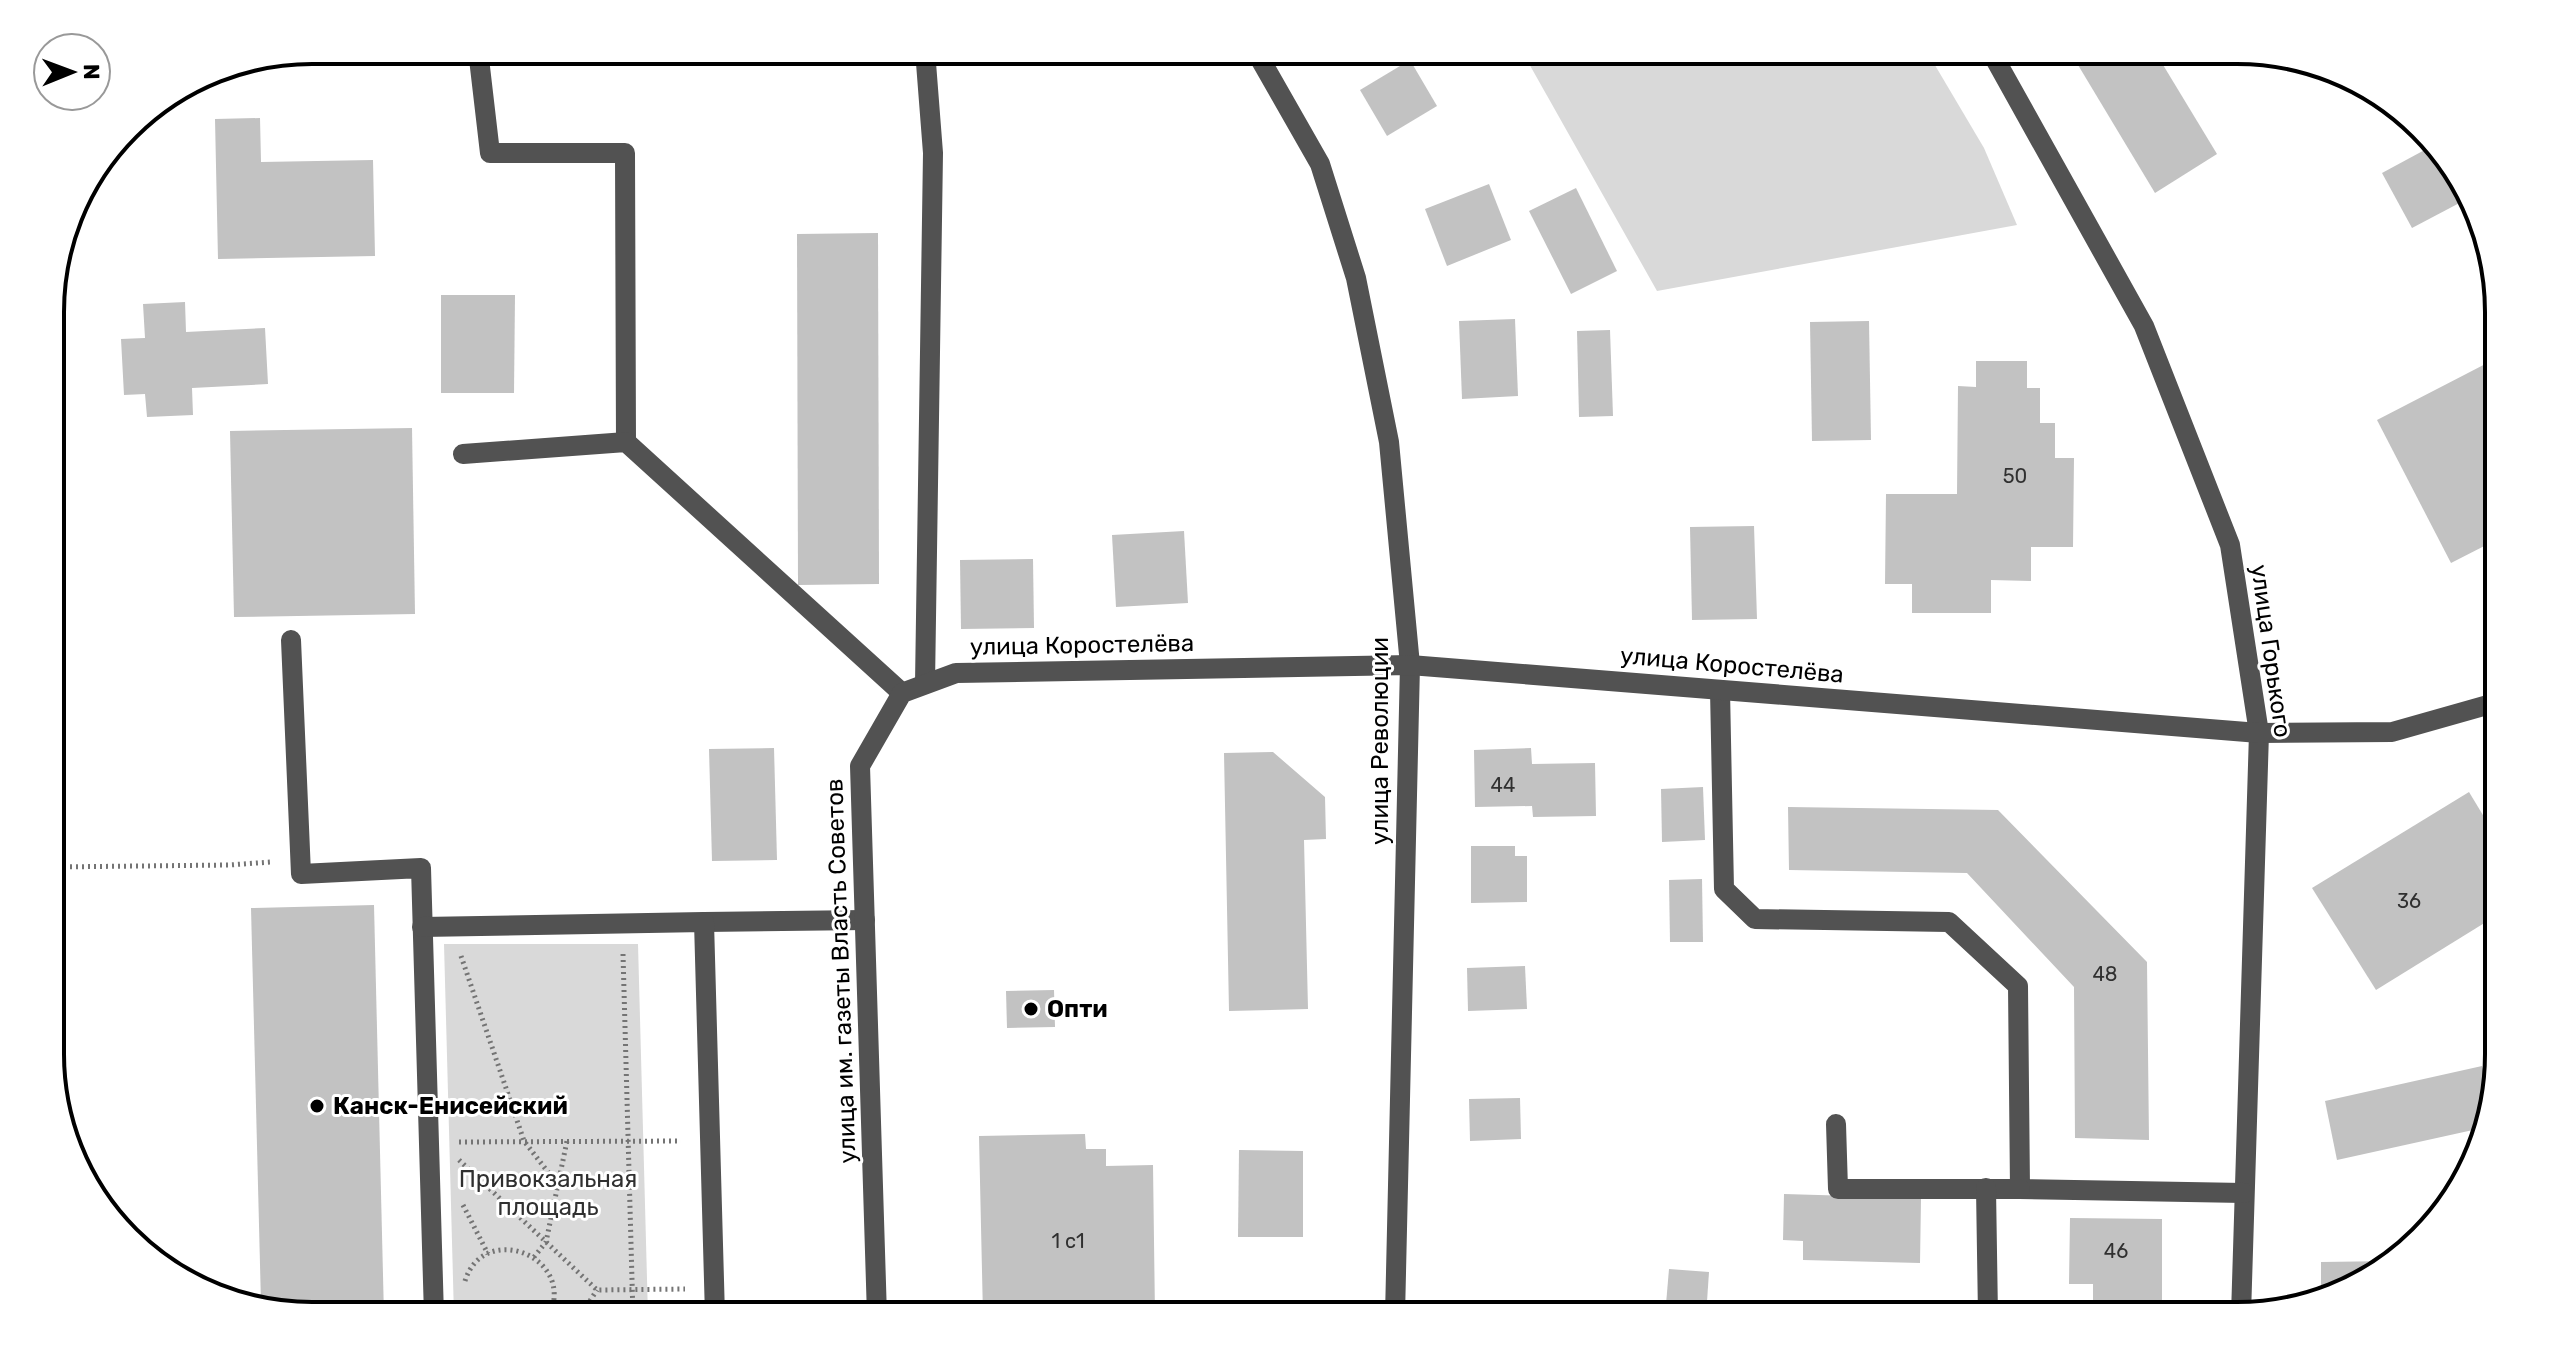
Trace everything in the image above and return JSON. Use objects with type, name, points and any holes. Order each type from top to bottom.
[{"type":"street","name":"улица Горького","points":[[1998,64],[2137,312],[2230,545],[2259,733],[2241,1301]]},
{"type":"street","points":[[480,65],[490,153],[625,153],[626,442]]},
{"type":"street","points":[[463,454],[626,442],[902,693],[925,684],[933,153],[926,65]]},
{"type":"street","name":"улица Революции","points":[[1263,65],[1320,164],[1356,278],[1389,442],[1410,665],[1395,1301]]},
{"type":"street","points":[[291,640],[301,874],[421,868],[434,1302]]},
{"type":"street","name":"улица Коростелёва","points":[[925,684],[956,673],[1410,665],[2259,733],[2392,732],[2485,706]]},
{"type":"street","points":[[1720,690],[1724,889],[1755,919],[1949,922],[2018,986],[2020,1189]]},
{"type":"street","name":"улица им. газеты Власть Советов","points":[[877,1302],[860,766],[902,693]]},
{"type":"street","points":[[422,927],[865,920]]},
{"type":"street","points":[[704,922],[714,1302]]},
{"type":"street","points":[[1836,1124],[1838,1189],[1986,1188],[2244,1193]]},
{"type":"street","points":[[1986,1188],[1988,1301]]},
{"type":"path","points":[[64,867],[229,865],[300,859]]},
{"type":"path","points":[[446,927],[458,944],[524,1141],[558,1185]]},
{"type":"path","points":[[623,945],[632,1302]]},
{"type":"path","points":[[428,1141],[710,1141]]},
{"type":"path","points":[[428,1141],[450,1151],[597,1290],[714,1288]]},
{"type":"path","points":[[534,1257],[546,1242],[567,1141]]},
{"type":"path","points":[[462,1292],[466,1276],[475,1263],[503,1249],[534,1257],[545,1268],[552,1282],[553,1302]]},
{"type":"path","points":[[589,1302],[597,1290]]},
{"type":"green space","points":[[1529,64],[1934,64],[1984,148],[2017,225],[1657,291]]},
{"type":"green space","name":"Привокзальная площадь","points":[[444,944],[638,944],[648,1302],[454,1302]]},
{"type":"building","points":[[1403,64],[1413,64],[1437,106],[1387,136],[1360,90]]},
{"type":"building","points":[[2077,64],[2163,64],[2217,154],[2155,193]]},
{"type":"building","points":[[260,118],[261,162],[373,160],[375,256],[218,259],[215,119]]},
{"type":"building","points":[[2424,150],[2459,203],[2412,228],[2382,173]]},
{"type":"building","points":[[1489,184],[1511,240],[1447,266],[1425,209]]},
{"type":"building","points":[[1576,188],[1617,271],[1571,294],[1529,211]]},
{"type":"building","points":[[878,233],[879,584],[798,585],[797,234]]},
{"type":"building","points":[[441,295],[515,295],[514,393],[441,393]]},
{"type":"building","points":[[185,302],[186,332],[265,328],[268,384],[192,388],[193,415],[147,417],[145,394],[124,395],[121,339],[145,338],[143,304]]},
{"type":"building","points":[[1515,319],[1518,396],[1462,399],[1459,321]]},
{"type":"building","points":[[1869,321],[1871,440],[1812,441],[1810,322]]},
{"type":"building","points":[[1610,330],[1613,416],[1579,417],[1577,331]]},
{"type":"building","points":[[1976,361],[2027,361],[2027,388],[2040,388],[2040,423],[2055,423],[2055,458],[2074,458],[2073,547],[2031,547],[2031,581],[1991,580],[1991,613],[1912,613],[1912,584],[1885,584],[1886,494],[1957,494],[1958,386],[1976,387]]},
{"type":"building","points":[[2485,364],[2485,546],[2451,563],[2377,420]]},
{"type":"building","points":[[412,428],[415,614],[234,617],[230,431]]},
{"type":"building","points":[[1754,526],[1757,619],[1692,620],[1690,527]]},
{"type":"building","points":[[1184,531],[1188,603],[1116,607],[1112,535]]},
{"type":"building","points":[[1033,559],[1034,628],[961,629],[960,560]]},
{"type":"building","points":[[774,748],[777,860],[712,861],[709,749]]},
{"type":"building","points":[[1531,748],[1532,764],[1595,763],[1596,816],[1533,817],[1532,806],[1475,807],[1474,750]]},
{"type":"building","points":[[1273,752],[1325,797],[1326,839],[1304,840],[1308,1009],[1229,1011],[1224,753]]},
{"type":"building","points":[[1703,787],[1705,840],[1662,842],[1661,789]]},
{"type":"building","points":[[2469,792],[2485,818],[2485,923],[2376,990],[2312,888]]},
{"type":"building","points":[[1788,807],[1998,810],[2147,962],[2149,1140],[2075,1138],[2074,987],[1967,873],[1789,870]]},
{"type":"building","points":[[1471,846],[1515,846],[1515,856],[1527,856],[1527,902],[1471,903]]},
{"type":"building","points":[[1702,879],[1703,942],[1670,942],[1669,880]]},
{"type":"building","name":"Канск-Енисейский","points":[[374,905],[384,1302],[312,1302],[261,1296],[251,908]]},
{"type":"building","points":[[1525,966],[1527,1009],[1468,1011],[1467,968]]},
{"type":"building","name":"Опти","points":[[1054,990],[1055,1027],[1007,1028],[1006,991]]},
{"type":"building","points":[[2482,1066],[2484,1074],[2473,1130],[2337,1160],[2325,1101]]},
{"type":"building","points":[[1520,1098],[1521,1139],[1470,1141],[1469,1099]]},
{"type":"building","points":[[1085,1134],[1086,1149],[1106,1149],[1106,1166],[1153,1165],[1155,1302],[983,1302],[979,1136]]},
{"type":"building","points":[[1239,1150],[1303,1151],[1303,1237],[1238,1237]]},
{"type":"building","points":[[1784,1194],[1921,1198],[1920,1263],[1803,1260],[1803,1241],[1783,1240]]},
{"type":"building","points":[[2070,1218],[2162,1219],[2162,1301],[2093,1301],[2093,1284],[2069,1284]]},
{"type":"building","points":[[2373,1261],[2321,1287],[2321,1262]]},
{"type":"building","points":[[1669,1269],[1709,1272],[1707,1301],[1666,1301]]},
{"type":"place","name":"Опти","points":[[1031,1009]]},
{"type":"place","name":"Канск-Енисейский","points":[[317,1106]]}]
